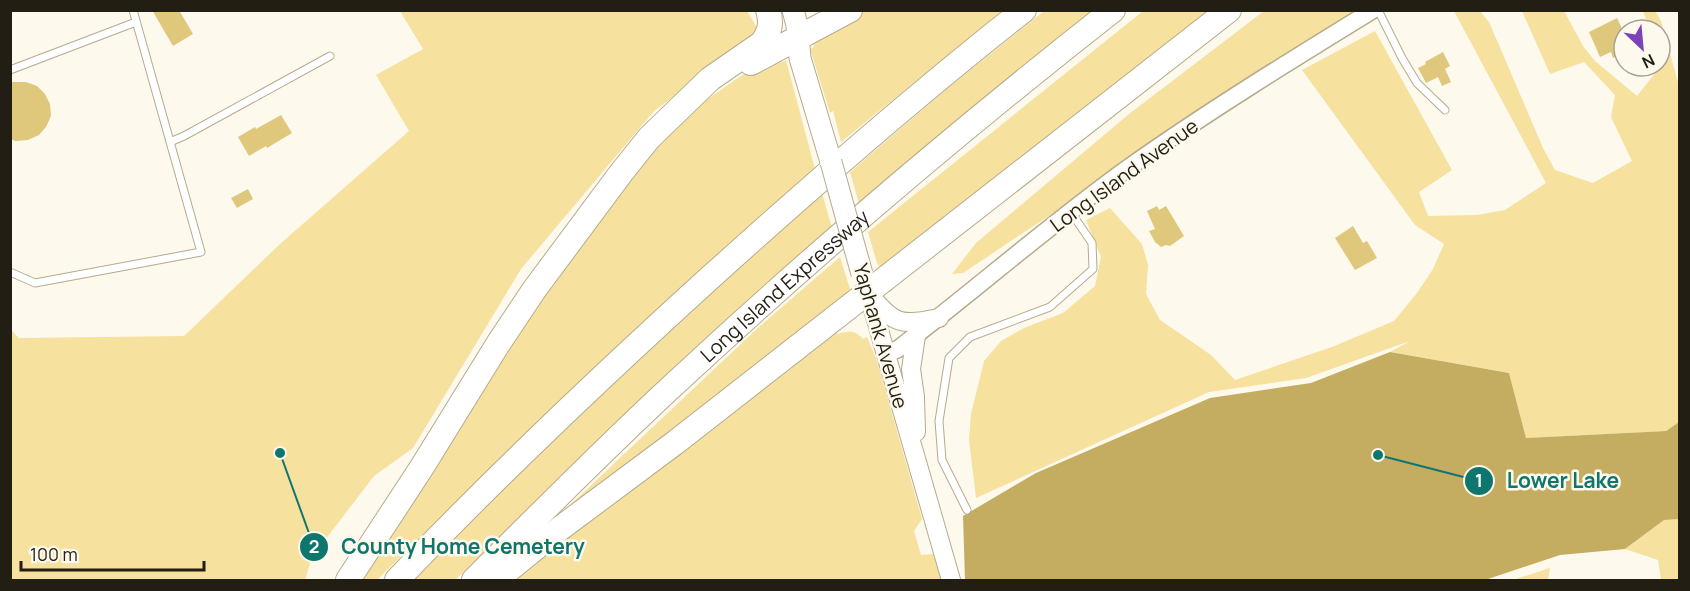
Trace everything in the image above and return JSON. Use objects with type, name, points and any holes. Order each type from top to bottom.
[{"type":"highway","points":[[348,580],[405,495],[534,290],[621,173],[650,138],[710,79],[762,43],[767,37],[771,24],[768,10]]},
{"type":"highway","points":[[671,116],[731,75],[796,46],[850,10]]},
{"type":"highway","points":[[397,580],[643,338],[859,147],[1024,10]]},
{"type":"highway","name":"Long Island Expressway","points":[[474,580],[680,378],[807,264],[920,166],[1113,10]]},
{"type":"highway","points":[[496,580],[554,533],[676,442],[865,283],[1229,10]]},
{"type":"main road","name":"Yaphank Avenue","points":[[774,10],[781,32],[796,46]]},
{"type":"main road","name":"Yaphank Avenue","points":[[793,10],[797,25],[796,46],[951,580]]},
{"type":"main road","points":[[865,283],[881,309],[894,319],[909,323],[939,318]]},
{"type":"main road","points":[[915,336],[911,369],[915,397],[917,461]]},
{"type":"street","name":"Long Island Avenue","points":[[886,354],[898,349],[939,318],[1070,211],[1129,167],[1285,64],[1375,10]]},
{"type":"lane","points":[[10,272],[35,283],[201,252],[133,10]]},
{"type":"lane","points":[[1375,10],[1417,83],[1445,111]]},
{"type":"lane","points":[[10,70],[136,22]]},
{"type":"lane","points":[[170,142],[330,56]]},
{"type":"lane","points":[[967,510],[942,460],[939,421],[949,358],[970,337],[1050,308],[1093,269],[1092,243],[1070,211]]},
{"type":"shaded area","points":[[400,11],[747,11],[760,33],[654,111],[521,269],[413,448],[374,476],[312,557],[305,580],[11,580],[10,329],[19,338],[184,336],[280,244],[409,131],[376,75],[423,49]]},
{"type":"shaded area","points":[[863,11],[1002,11],[841,142],[833,111],[830,113],[810,49],[814,47],[813,43],[837,24]]},
{"type":"shaded area","points":[[1044,11],[1096,11],[859,204],[850,172],[949,87]]},
{"type":"shaded area","points":[[1143,11],[1215,11],[888,266],[880,267],[868,232]]},
{"type":"shaded area","points":[[1264,11],[1356,11],[963,273],[952,274],[976,243],[1129,114]]},
{"type":"shaded area","points":[[1454,11],[1480,11],[1489,22],[1543,148],[1555,170],[1593,183],[1632,161],[1611,117],[1615,95],[1584,62],[1550,74],[1522,11],[1564,11],[1583,46],[1595,61],[1612,75],[1612,78],[1615,78],[1637,96],[1651,78],[1672,78],[1672,61],[1679,86],[1679,422],[1666,431],[1526,438],[1509,373],[1390,352],[1410,341],[1306,378],[1209,392],[976,498],[969,440],[971,414],[984,361],[1001,341],[1024,328],[1063,313],[1095,286],[1101,257],[1086,220],[1110,208],[1142,244],[1148,265],[1146,294],[1160,320],[1211,355],[1235,380],[1332,347],[1394,321],[1417,293],[1433,269],[1444,244],[1415,225],[1302,70],[1375,31],[1452,170],[1419,192],[1428,216],[1477,215],[1505,210],[1546,183]]},
{"type":"shaded area","points":[[1643,11],[1655,11],[1659,18],[1646,18]]},
{"type":"shaded area","points":[[780,59],[783,62],[786,60],[815,169],[511,447],[377,580],[356,580],[535,308],[641,164],[699,105],[754,67]]},
{"type":"shaded area","points":[[822,193],[832,228],[621,420],[455,580],[411,580],[601,393]]},
{"type":"shaded area","points":[[840,257],[850,289],[849,296],[574,512],[569,506],[761,325]]},
{"type":"shaded area","points":[[835,332],[838,334],[854,333],[863,339],[867,337],[877,361],[922,519],[914,531],[921,555],[934,554],[941,580],[513,580],[550,550]]},
{"type":"shaded area","points":[[1390,352],[1509,373],[1526,438],[1666,431],[1679,422],[1679,519],[1664,520],[1625,549],[1560,555],[1485,580],[965,580],[963,516],[1036,473],[1210,398],[1311,383]]},
{"type":"shaded area","points":[[1679,519],[1679,580],[1661,580],[1658,560],[1625,549],[1664,520]]},
{"type":"shaded area","points":[[1550,568],[1548,580],[1513,580]]},
{"type":"building","points":[[152,10],[179,10],[193,34],[173,46]]},
{"type":"building","points":[[1612,20],[1612,55],[1611,52],[1600,57],[1589,32]]},
{"type":"building","points":[[1443,52],[1450,66],[1445,69],[1451,82],[1442,86],[1438,77],[1426,83],[1418,68]]},
{"type":"building","points":[[10,82],[26,82],[37,86],[45,94],[50,104],[51,116],[46,127],[39,135],[28,140],[10,139]]},
{"type":"building","points":[[281,115],[292,133],[249,156],[238,137]]},
{"type":"building","points":[[248,189],[253,199],[237,208],[231,198]]},
{"type":"building","points":[[1157,206],[1159,210],[1166,206],[1184,236],[1170,246],[1161,247],[1149,231],[1155,229],[1147,211]]},
{"type":"building","points":[[1353,226],[1363,243],[1367,241],[1377,258],[1355,270],[1335,238]]},
{"type":"place","name":"County Home Cemetery","points":[[280,453]]},
{"type":"place","name":"Lower Lake","points":[[1378,455]]}]
